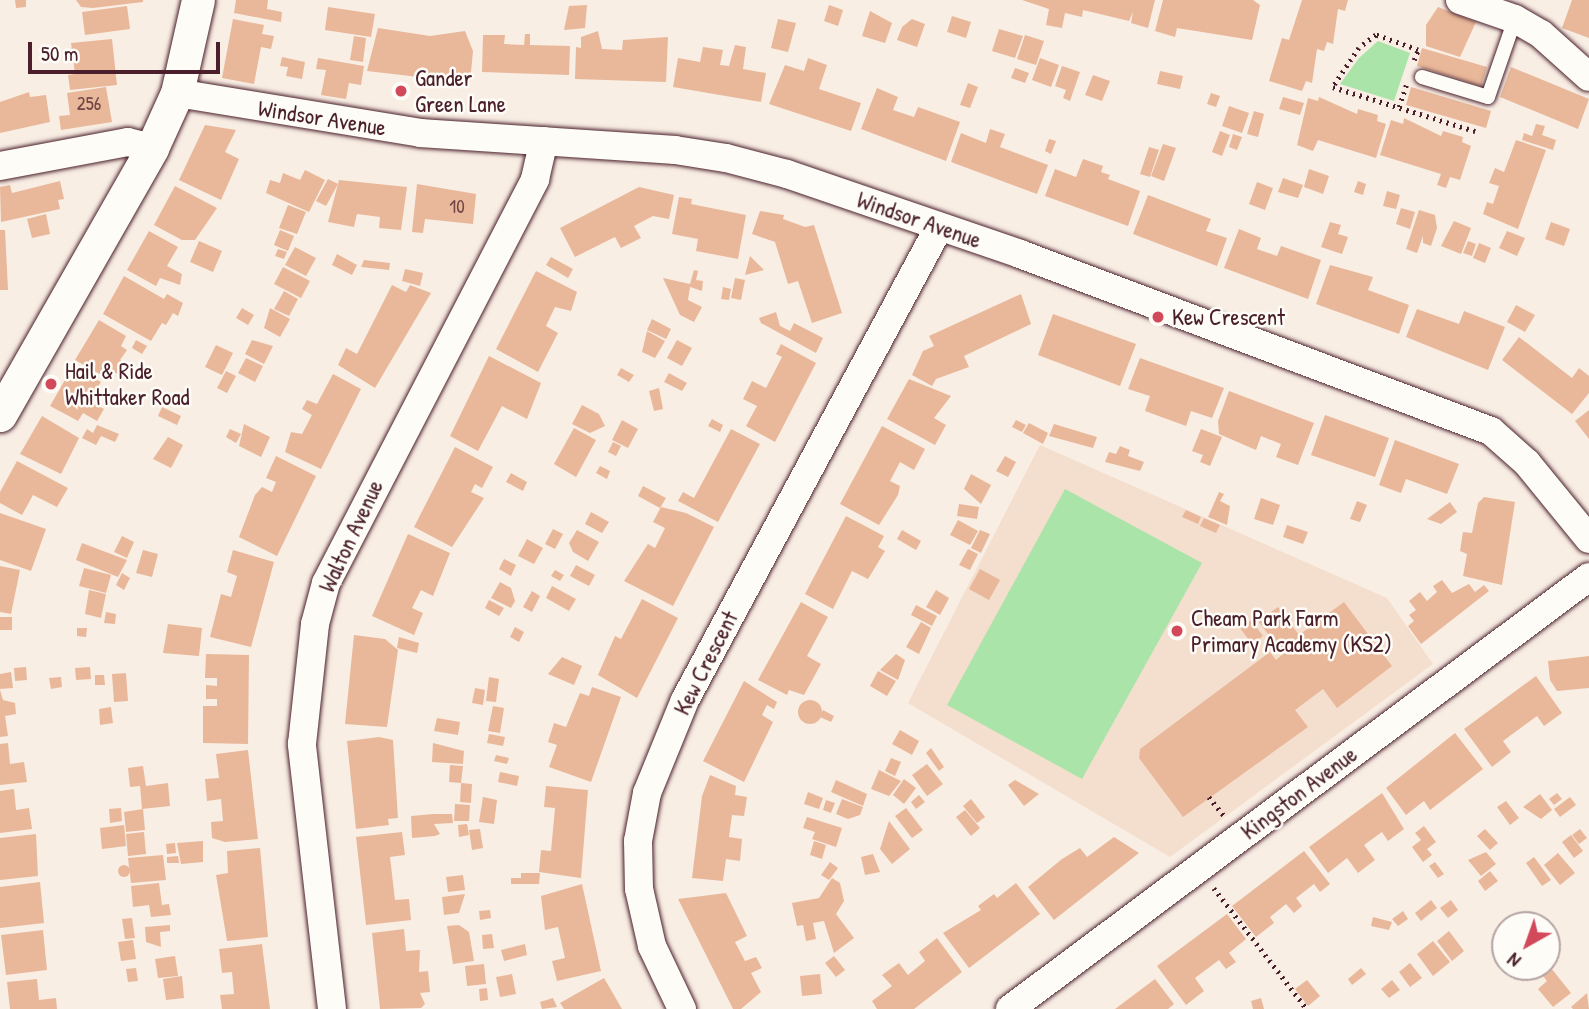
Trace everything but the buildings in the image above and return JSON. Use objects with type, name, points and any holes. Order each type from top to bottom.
[{"type":"street","points":[[0,415],[152,148],[177,93],[198,0]]},
{"type":"street","points":[[1460,0],[1515,19],[1541,34],[1589,77]]},
{"type":"street","name":"Windsor Avenue","points":[[177,93],[407,131],[726,158],[939,227],[1491,431],[1527,463],[1589,539]]},
{"type":"street","name":"Walton Avenue","points":[[332,1009],[302,744],[315,624],[337,560],[535,179],[544,141]]},
{"type":"street","points":[[0,166],[121,143],[152,148]]},
{"type":"street","name":"Kew Crescent","points":[[682,1009],[652,946],[639,889],[638,841],[647,793],[685,700],[939,227]]},
{"type":"street","name":"Kingston Avenue","points":[[1010,1009],[1589,577]]},
{"type":"lane","points":[[1422,76],[1488,97],[1515,19]]},
{"type":"path","points":[[1399,107],[1418,50],[1376,35],[1359,48],[1333,87],[1475,131]]},
{"type":"path","points":[[1209,797],[1225,817]]},
{"type":"path","points":[[1199,869],[1307,1009]]},
{"type":"shaded area","name":"Cheam Park Farm Primary Academy (KS2)","points":[[1040,445],[1387,598],[1433,664],[1170,857],[908,703]]},
{"type":"green space","points":[[1378,41],[1410,53],[1394,101],[1340,84],[1359,58]]},
{"type":"green space","points":[[1065,489],[1202,563],[1082,779],[947,705]]},
{"type":"place","name":"Gander Green Lane","points":[[401,91]]},
{"type":"place","name":"Kew Crescent","points":[[1158,317]]},
{"type":"place","name":"Hail & Ride Whittaker Road","points":[[51,384]]},
{"type":"place","name":"Cheam Park Farm Primary Academy (KS2)","points":[[1177,631]]}]
